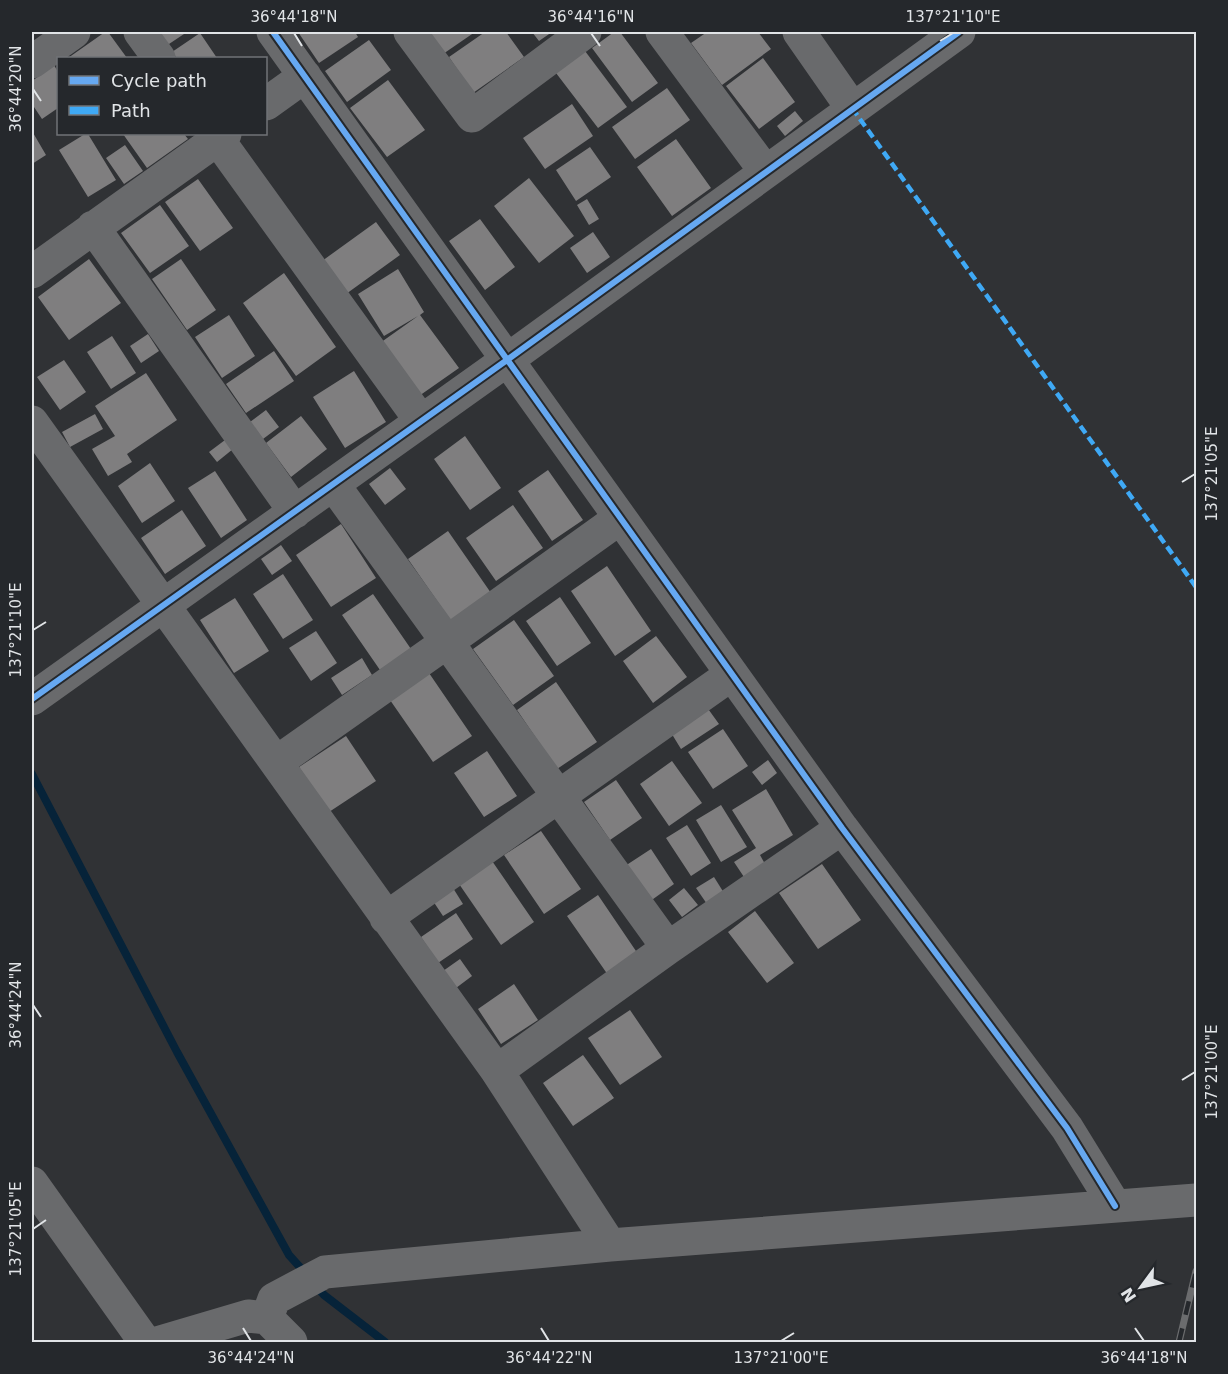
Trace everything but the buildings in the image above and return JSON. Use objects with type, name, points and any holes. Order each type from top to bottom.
[{"type":"street","points":[[32,62],[74,32]]},
{"type":"street","points":[[140,32],[158,57]]},
{"type":"street","points":[[273,32],[842,828],[1067,1128],[1115,1206]]},
{"type":"street","points":[[410,32],[472,116],[585,32]]},
{"type":"street","points":[[662,32],[765,171]]},
{"type":"street","points":[[799,32],[852,108]]},
{"type":"street","points":[[32,699],[421,422],[959,32]]},
{"type":"street","points":[[267,103],[305,76]]},
{"type":"street","points":[[32,272],[219,135],[421,422]]},
{"type":"street","points":[[93,227],[295,512]]},
{"type":"street","points":[[32,422],[497,1071],[610,1245]]},
{"type":"street","points":[[333,484],[668,948]]},
{"type":"street","points":[[277,762],[620,518]]},
{"type":"street","points":[[386,918],[732,674]]},
{"type":"street","points":[[497,1071],[668,948],[842,828]]},
{"type":"street","points":[[32,1183],[145,1342]]},
{"type":"street","points":[[267,1318],[274,1299],[325,1272],[610,1245],[1197,1200]]},
{"type":"street","points":[[160,1342],[248,1316],[267,1318],[291,1342]]},
{"type":"waterway","points":[[32,774],[177,1052],[289,1255],[307,1275]]},
{"type":"waterway","points":[[315,1285],[324,1295],[385,1342]]},
{"type":"railway","points":[[1179,1342],[1196,1271]]},
{"type":"marked path","points":[[852,108],[1196,587]]},
{"type":"cycle path","points":[[273,32],[842,828],[1067,1128],[1115,1206]]},
{"type":"cycle path","points":[[32,699],[507,360],[959,32]]}]
